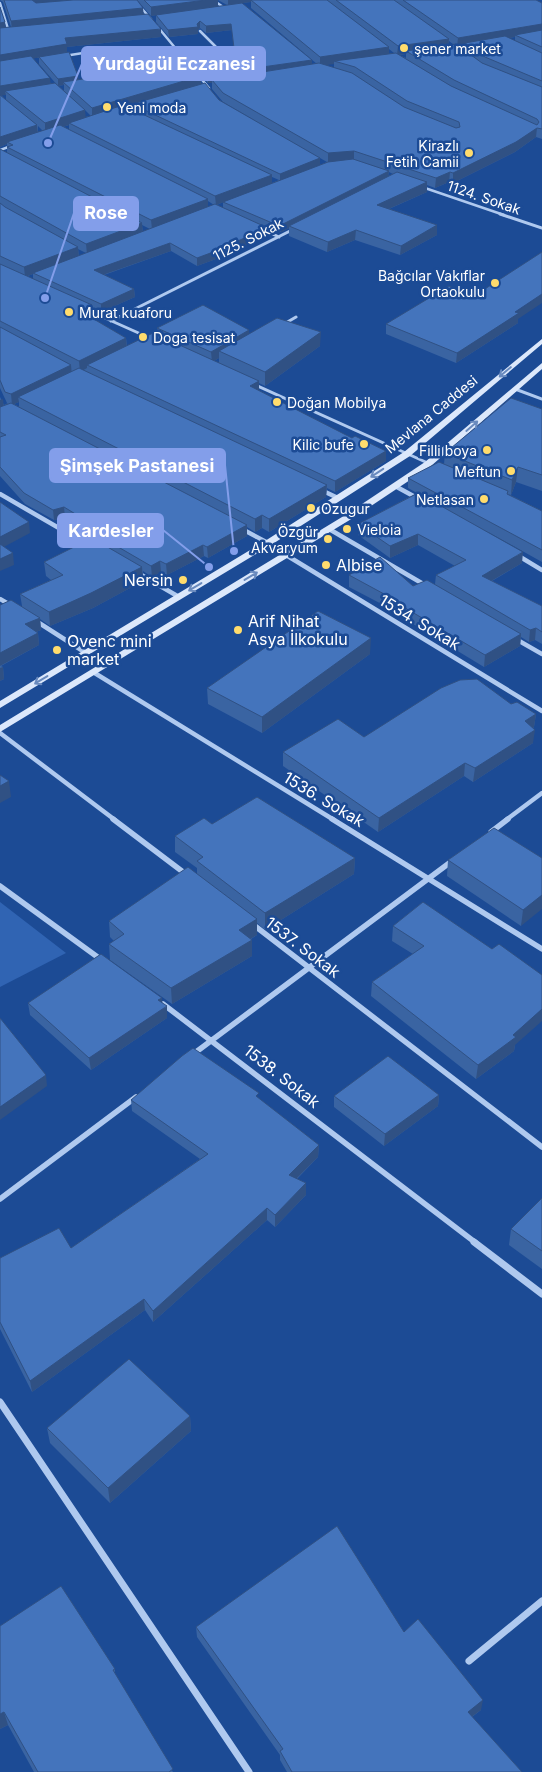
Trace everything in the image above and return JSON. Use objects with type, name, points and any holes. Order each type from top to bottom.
[{"type":"main road","name":"Mevlana Caddesi","points":[[0,705],[268,543],[407,454],[542,341]]},
{"type":"main road","points":[[0,729],[286,556],[396,486],[432,466],[542,365]]},
{"type":"street","points":[[125,1],[134,0],[212,92]]},
{"type":"street","points":[[213,0],[226,9]]},
{"type":"street","points":[[0,3],[10,33],[0,34]]},
{"type":"street","points":[[217,10],[234,7]]},
{"type":"street","points":[[142,20],[158,18]]},
{"type":"street","points":[[200,31],[234,65]]},
{"type":"street","points":[[60,57],[115,48]]},
{"type":"street","points":[[182,69],[192,68]]},
{"type":"street","points":[[200,88],[215,85]]},
{"type":"street","points":[[0,150],[18,144]]},
{"type":"street","name":"1124. Sokak","points":[[414,184],[542,228]]},
{"type":"street","points":[[261,228],[279,236]]},
{"type":"street","name":"1125. Sokak","points":[[111,321],[296,228]]},
{"type":"street","points":[[85,309],[154,339],[146,344]]},
{"type":"street","points":[[279,327],[296,317]]},
{"type":"street","points":[[247,382],[432,466]]},
{"type":"street","points":[[515,389],[542,399]]},
{"type":"street","points":[[312,485],[338,498]]},
{"type":"street","points":[[396,486],[421,500]]},
{"type":"street","points":[[0,494],[94,548]]},
{"type":"street","points":[[233,524],[268,543]]},
{"type":"street","points":[[329,529],[431,589]]},
{"type":"street","points":[[508,550],[542,570]]},
{"type":"street","name":"1534. Sokak","points":[[286,556],[542,710]]},
{"type":"street","points":[[136,572],[179,597]]},
{"type":"street","points":[[0,599],[16,609]]},
{"type":"street","points":[[31,618],[86,653]]},
{"type":"street","points":[[508,634],[542,654]]},
{"type":"street","name":"1536. Sokak","points":[[93,672],[542,949]]},
{"type":"street","points":[[0,733],[190,877]]},
{"type":"street","points":[[482,838],[542,793]]},
{"type":"street","points":[[189,1057],[459,855]]},
{"type":"street","points":[[0,886],[110,966]]},
{"type":"street","name":"1537. Sokak","points":[[246,919],[542,1147]]},
{"type":"street","name":"1538. Sokak","points":[[158,1000],[542,1294]]},
{"type":"street","points":[[0,1199],[142,1092]]},
{"type":"street","points":[[0,1402],[249,1772]]},
{"type":"street","points":[[469,1661],[542,1601]]},
{"type":"shaded area","points":[[0,902],[66,953],[0,987]]},
{"type":"building","points":[[4,0],[32,0],[36,3],[73,0],[137,0],[143,8],[11,21]]},
{"type":"building","points":[[144,0],[206,0],[151,7]]},
{"type":"building","points":[[251,0],[327,0],[389,47],[320,57]]},
{"type":"building","points":[[336,0],[394,0],[449,39],[398,46]]},
{"type":"building","points":[[403,0],[536,0],[542,3],[542,24],[458,38]]},
{"type":"building","points":[[242,3],[312,60],[248,69],[235,56],[231,24],[206,26],[200,21],[197,24],[198,27],[168,30],[156,15]]},
{"type":"building","points":[[0,7],[5,22],[0,23]]},
{"type":"building","points":[[148,14],[161,29],[65,38],[67,44],[0,55],[0,28]]},
{"type":"building","points":[[542,30],[542,47],[515,35]]},
{"type":"building","points":[[505,36],[542,53],[542,81],[485,57],[465,43]]},
{"type":"building","points":[[456,44],[482,63],[542,87],[542,129],[537,128],[516,142],[453,173],[450,172],[436,178],[354,151],[328,153],[223,93],[212,80],[319,63],[352,73],[404,107],[456,128],[460,127],[459,122],[407,101],[355,67],[334,61],[396,53],[451,86],[537,125],[539,122],[537,119],[454,80],[406,51]]},
{"type":"building","points":[[69,52],[78,76],[58,79],[39,57]]},
{"type":"building","points":[[31,56],[50,78],[0,86],[0,61]]},
{"type":"building","points":[[189,63],[201,76],[92,108],[63,82]]},
{"type":"building","points":[[55,83],[85,110],[45,123],[5,91]]},
{"type":"building","points":[[205,83],[219,100],[320,158],[280,174],[132,104]]},
{"type":"building","points":[[0,95],[37,125],[0,137]]},
{"type":"building","points":[[123,105],[272,175],[215,196],[69,123]]},
{"type":"building","points":[[60,125],[208,199],[151,220],[7,147],[13,145],[7,142]]},
{"type":"building","points":[[0,149],[142,223],[86,244],[0,196]]},
{"type":"building","points":[[353,159],[389,171],[281,225],[223,202],[328,162]]},
{"type":"building","points":[[397,172],[427,182],[377,205],[437,225],[401,246],[356,230],[328,242],[289,226]]},
{"type":"building","points":[[0,203],[78,247],[24,267],[0,256]]},
{"type":"building","points":[[215,204],[268,228],[233,243],[235,244],[197,258],[170,243],[94,270],[134,289],[101,304],[33,273]]},
{"type":"building","points":[[542,252],[542,294],[515,312],[519,313],[457,353],[386,324],[449,286],[474,296]]},
{"type":"building","points":[[0,264],[92,305],[80,311],[126,338],[79,361],[0,321]]},
{"type":"building","points":[[203,305],[249,330],[211,352],[157,328]]},
{"type":"building","points":[[277,318],[321,332],[265,372],[219,351]]},
{"type":"building","points":[[0,327],[71,365],[11,394],[5,392],[0,380]]},
{"type":"building","points":[[153,333],[259,381],[250,386],[352,438],[355,436],[386,451],[335,481],[87,365]]},
{"type":"building","points":[[79,368],[327,485],[269,519],[262,515],[255,519],[18,397]]},
{"type":"building","points":[[511,398],[542,409],[542,475],[518,467],[512,480],[445,453]]},
{"type":"building","points":[[11,403],[247,525],[207,547],[203,545],[166,564],[160,561],[151,566],[101,537],[108,534],[64,507],[53,510],[24,493],[0,467],[0,437],[6,435],[0,432],[0,407]]},
{"type":"building","points":[[439,462],[508,491],[507,494],[542,511],[542,550],[408,478]]},
{"type":"building","points":[[418,493],[523,552],[482,576],[542,606],[542,632],[536,628],[530,630],[436,575],[466,560],[418,534],[390,546],[358,524]]},
{"type":"building","points":[[0,502],[29,522],[0,537]]},
{"type":"building","points":[[92,538],[142,567],[49,612],[20,594],[63,575],[44,562]]},
{"type":"building","points":[[0,544],[13,553],[0,559]]},
{"type":"building","points":[[380,557],[413,586],[427,580],[521,634],[485,655],[395,602],[397,601],[349,575]]},
{"type":"building","points":[[11,600],[40,618],[25,624],[38,633],[0,653],[0,605]]},
{"type":"building","points":[[318,611],[371,638],[262,717],[207,688]]},
{"type":"building","points":[[477,679],[511,704],[517,702],[536,714],[525,721],[535,730],[475,768],[465,763],[379,818],[283,752],[338,719],[364,737],[441,688],[460,680]]},
{"type":"building","points":[[0,775],[9,781],[0,786]]},
{"type":"building","points":[[257,797],[355,858],[265,913],[197,861],[203,857],[175,836],[204,818],[212,824]]},
{"type":"building","points":[[494,828],[542,858],[542,895],[523,910],[448,860]]},
{"type":"building","points":[[188,867],[257,919],[239,930],[252,940],[171,988],[109,944],[124,934],[109,921]]},
{"type":"building","points":[[423,902],[492,949],[499,944],[542,975],[542,1009],[513,1035],[516,1037],[478,1065],[372,982],[424,946],[393,926]]},
{"type":"building","points":[[101,954],[162,998],[158,1000],[167,1006],[89,1058],[28,1003]]},
{"type":"building","points":[[0,1018],[46,1075],[0,1107]]},
{"type":"building","points":[[193,1048],[259,1093],[256,1096],[319,1145],[289,1175],[306,1183],[275,1215],[267,1208],[153,1311],[144,1299],[30,1381],[0,1322],[0,1258],[59,1228],[71,1248],[208,1154],[131,1100]]},
{"type":"building","points":[[388,1056],[439,1095],[385,1134],[334,1096]]},
{"type":"building","points":[[542,1198],[542,1251],[511,1229]]},
{"type":"building","points":[[129,1359],[190,1416],[108,1488],[47,1428]]},
{"type":"building","points":[[337,1526],[404,1632],[418,1619],[483,1700],[468,1712],[522,1772],[292,1772],[280,1751],[283,1749],[196,1627]]},
{"type":"building","points":[[61,1586],[115,1669],[113,1670],[173,1769],[169,1772],[38,1772],[4,1712],[0,1714],[0,1626]]},
{"type":"place","name":"şener market","points":[[404,48]]},
{"type":"place","name":"Yeni moda","points":[[107,107]]},
{"type":"place","name":"Yurdagül Eczanesi","points":[[48,143]]},
{"type":"place","name":"Kirazlı Fetih Camii","points":[[469,153]]},
{"type":"place","name":"Bağcılar Vakıflar Ortaokulu","points":[[495,283]]},
{"type":"place","name":"Rose","points":[[45,298]]},
{"type":"place","name":"Murat kuaforu","points":[[69,312]]},
{"type":"place","name":"Doga tesisat","points":[[143,337]]},
{"type":"place","name":"Doğan Mobilya","points":[[277,402]]},
{"type":"place","name":"Kilic bufe","points":[[364,444]]},
{"type":"place","name":"Filli boya","points":[[487,450]]},
{"type":"place","name":"Meftun","points":[[511,471]]},
{"type":"place","name":"Netlasan","points":[[484,499]]},
{"type":"place","name":"Ozugur","points":[[311,508]]},
{"type":"place","name":"Vieloia","points":[[347,529]]},
{"type":"place","name":"Özgür Akvaryum","points":[[328,539]]},
{"type":"place","name":"Şimşek Pastanesi","points":[[234,551]]},
{"type":"place","name":"Albise","points":[[326,565]]},
{"type":"place","name":"Kardesler","points":[[209,567]]},
{"type":"place","name":"Nersin","points":[[183,580]]},
{"type":"place","name":"Arif Nihat Asya İlkokulu","points":[[238,630]]},
{"type":"place","name":"Ovenc mini market","points":[[57,650]]}]
